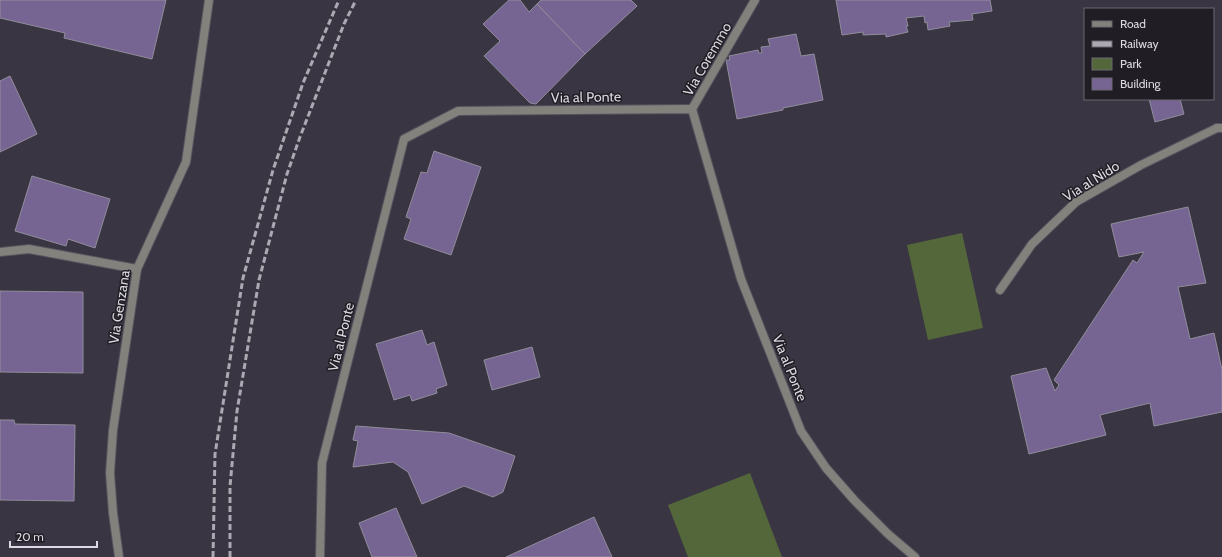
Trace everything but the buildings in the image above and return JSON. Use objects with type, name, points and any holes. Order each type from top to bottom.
[{"type":"street","name":"Via Genzana","points":[[119,557],[113,513],[110,473],[113,430],[137,269],[186,162],[210,0]]},
{"type":"street","name":"Via Coremmo","points":[[692,109],[755,0]]},
{"type":"street","name":"Via al Ponte","points":[[320,557],[322,463],[404,139],[458,111],[692,109],[740,279],[801,431],[826,468],[855,501],[888,534],[915,557]]},
{"type":"street","name":"Via al Nido","points":[[1000,290],[1032,244],[1076,202],[1141,166],[1220,128]]},
{"type":"street","points":[[0,252],[29,249],[137,269]]},
{"type":"green space","points":[[962,233],[983,328],[928,340],[907,245]]},
{"type":"green space","points":[[750,473],[782,557],[688,557],[668,505]]},
{"type":"railway","points":[[213,557],[215,454],[243,278],[273,170],[303,83],[339,0]]},
{"type":"railway","points":[[230,557],[230,486],[237,411],[259,280],[287,174],[344,24],[356,0]]}]
